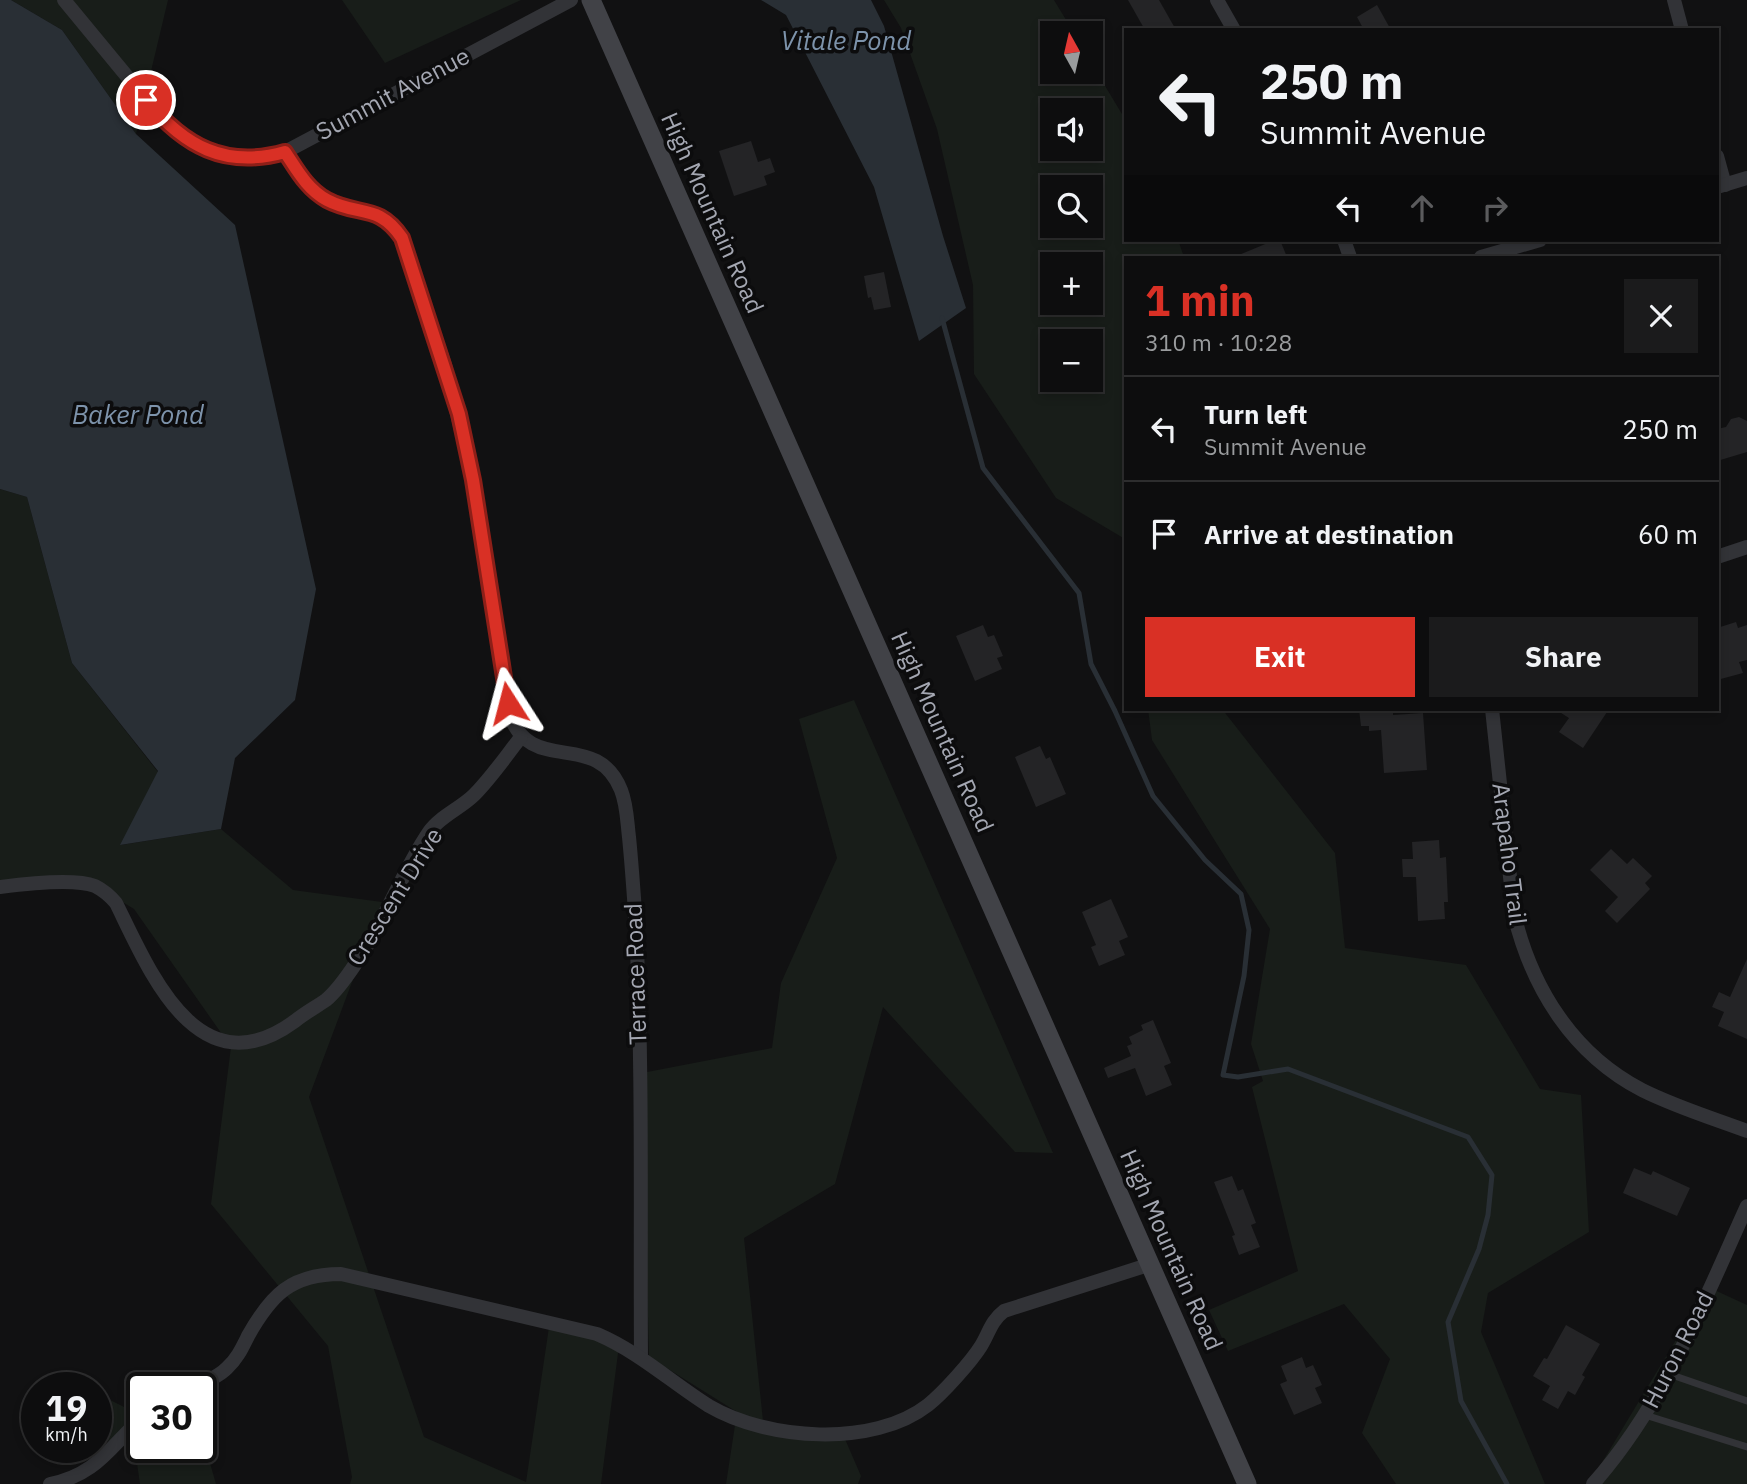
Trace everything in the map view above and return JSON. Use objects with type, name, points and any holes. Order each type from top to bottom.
[{"type":"main road","name":"High Mountain Road","points":[[591,0],[1247,1484]]},
{"type":"street","name":"Summit Avenue","points":[[64,0],[163,120],[180,135],[199,147],[221,155],[244,158],[266,157],[285,152],[571,0]]},
{"type":"street","points":[[1217,0],[1233,28]]},
{"type":"street","points":[[1674,0],[1681,28]]},
{"type":"street","points":[[285,152],[302,180],[312,189],[343,207],[370,211],[383,217],[394,226],[402,238],[459,414],[473,480],[508,711],[521,737]]},
{"type":"street","points":[[1721,186],[1747,178]]},
{"type":"street","points":[[1484,256],[1533,242]]},
{"type":"street","points":[[1719,556],[1747,547]]},
{"type":"street","name":"Arapaho Trail","points":[[1492,711],[1514,914],[1528,962],[1545,998],[1562,1023],[1611,1071],[1663,1100],[1747,1131]]},
{"type":"street","name":"Crescent Drive","points":[[0,887],[83,883],[107,893],[116,903],[156,984],[179,1013],[204,1032],[220,1039],[254,1041],[287,1027],[328,998],[356,963],[377,930],[430,830],[474,794],[521,737]]},
{"type":"street","name":"Terrace Road","points":[[521,737],[533,746],[580,754],[597,761],[615,780],[625,803],[638,970],[641,1357]]},
{"type":"street","name":"Huron Road","points":[[1593,1484],[1645,1415],[1669,1374],[1747,1206]]},
{"type":"street","points":[[217,1376],[235,1360],[262,1312],[274,1297],[290,1284],[308,1277],[341,1274],[597,1335],[641,1357],[709,1405],[744,1421],[803,1433],[864,1431],[914,1416],[931,1403],[975,1355],[995,1318],[1004,1311],[1151,1264]]},
{"type":"street","points":[[50,1484],[74,1476],[96,1464],[126,1435]]},
{"type":"lane","points":[[1669,1374],[1747,1401]]},
{"type":"lane","points":[[1645,1415],[1747,1447]]},
{"type":"shaded area","points":[[11,0],[168,0],[136,134],[62,30]]},
{"type":"shaded area","points":[[342,0],[521,0],[385,63]]},
{"type":"shaded area","points":[[884,0],[1054,0],[1067,21],[1040,21],[1040,84],[1103,83],[1124,117],[1124,242],[1179,242],[1184,256],[1124,256],[1124,538],[1056,498],[974,374],[973,285],[937,129],[901,28]]},
{"type":"shaded area","points":[[0,489],[27,497],[72,663],[158,772],[121,845],[221,829],[293,890],[382,902],[309,1097],[424,1437],[526,1482],[549,1327],[620,1338],[601,1484],[350,1484],[352,1477],[328,1346],[211,1204],[231,1047],[134,909],[86,880],[0,893]]},
{"type":"shaded area","points":[[854,700],[1053,1153],[1015,1152],[883,1007],[835,1184],[744,1238],[763,1421],[845,1439],[861,1476],[858,1484],[726,1484],[737,1412],[649,1357],[642,1073],[772,1048],[781,983],[837,858],[799,719]]},
{"type":"shaded area","points":[[1148,711],[1224,711],[1335,853],[1345,948],[1466,965],[1540,1089],[1581,1095],[1589,1232],[1488,1293],[1481,1332],[1545,1484],[1396,1484],[1362,1433],[1390,1359],[1344,1304],[1228,1351],[1209,1310],[1298,1271],[1252,1087],[1263,1081],[1251,1044],[1270,929],[1152,740]]},
{"type":"shaded area","points":[[1708,1287],[1747,1305],[1747,1484],[1589,1484]]},
{"type":"shaded area","points":[[112,1401],[126,1408],[126,1442],[112,1441]]},
{"type":"shaded area","points":[[137,1463],[210,1463],[216,1484],[140,1484]]},
{"type":"water","name":"Baker Pond","points":[[0,0],[11,0],[62,30],[136,134],[235,225],[316,589],[295,700],[235,758],[221,829],[120,845],[158,771],[72,663],[27,497],[0,489]]},
{"type":"water","name":"Vitale Pond","points":[[761,0],[871,0],[884,26],[966,308],[919,341],[874,187],[786,15]]},
{"type":"building","points":[[1128,0],[1159,0],[1175,28],[1144,28]]},
{"type":"building","points":[[1377,5],[1390,28],[1363,28],[1357,17]]},
{"type":"building","points":[[751,141],[758,162],[770,158],[775,172],[764,176],[767,185],[734,196],[719,151]]},
{"type":"building","points":[[1270,242],[1281,242],[1287,256],[1236,256]]},
{"type":"building","points":[[884,272],[891,307],[874,310],[871,297],[868,298],[864,276]]},
{"type":"building","points":[[1739,417],[1747,421],[1747,452],[1719,460],[1719,429],[1726,427],[1731,419]]},
{"type":"building","points":[[1736,622],[1738,628],[1747,625],[1747,660],[1739,662],[1743,673],[1719,679],[1719,627]]},
{"type":"building","points":[[983,625],[988,637],[994,635],[1003,656],[997,658],[1002,669],[975,681],[956,636]]},
{"type":"building","points":[[1359,711],[1393,711],[1393,715],[1423,713],[1427,770],[1384,773],[1381,730],[1369,731],[1369,726],[1361,726]]},
{"type":"building","points":[[1558,711],[1608,711],[1583,748],[1559,732],[1569,718]]},
{"type":"building","points":[[1040,746],[1046,759],[1050,757],[1066,794],[1036,807],[1015,757]]},
{"type":"building","points":[[1439,840],[1440,858],[1446,857],[1448,902],[1444,902],[1445,919],[1418,921],[1416,877],[1403,877],[1402,859],[1413,859],[1412,842]]},
{"type":"building","points":[[1611,849],[1627,864],[1633,858],[1652,876],[1645,883],[1650,889],[1617,923],[1605,911],[1618,897],[1590,870]]},
{"type":"building","points":[[1111,899],[1128,937],[1119,941],[1125,955],[1099,966],[1091,947],[1096,945],[1082,912]]},
{"type":"building","points":[[1747,959],[1747,1039],[1718,1026],[1724,1012],[1712,1007],[1719,992],[1730,997]]},
{"type":"building","points":[[1153,1020],[1171,1063],[1164,1066],[1172,1085],[1146,1096],[1135,1068],[1108,1078],[1104,1068],[1131,1056],[1127,1046],[1132,1044],[1129,1037],[1143,1030],[1141,1025]]},
{"type":"building","points":[[1634,1168],[1651,1175],[1653,1171],[1690,1188],[1677,1216],[1623,1193]]},
{"type":"building","points":[[1232,1176],[1238,1191],[1243,1189],[1256,1223],[1251,1225],[1260,1247],[1239,1255],[1232,1236],[1235,1235],[1214,1182]]},
{"type":"building","points":[[1566,1325],[1600,1344],[1582,1375],[1585,1377],[1575,1395],[1568,1391],[1558,1409],[1542,1400],[1550,1386],[1533,1376],[1544,1358],[1547,1359]]},
{"type":"building","points":[[1302,1357],[1306,1368],[1313,1365],[1322,1385],[1315,1388],[1322,1403],[1294,1415],[1280,1384],[1287,1381],[1281,1366]]},
{"type":"waterway","points":[[942,318],[983,468],[1079,593],[1091,664],[1153,796],[1205,860],[1241,894],[1249,930],[1244,976],[1223,1075],[1238,1077],[1288,1069],[1468,1137],[1492,1175],[1488,1215],[1479,1249],[1448,1322],[1461,1401],[1507,1484]]},
{"type":"route","points":[[146,100],[163,120],[199,147],[221,155],[244,158],[266,157],[285,152],[302,180],[312,189],[343,207],[370,211],[383,217],[394,226],[402,238],[459,414],[473,480],[508,703]]}]
